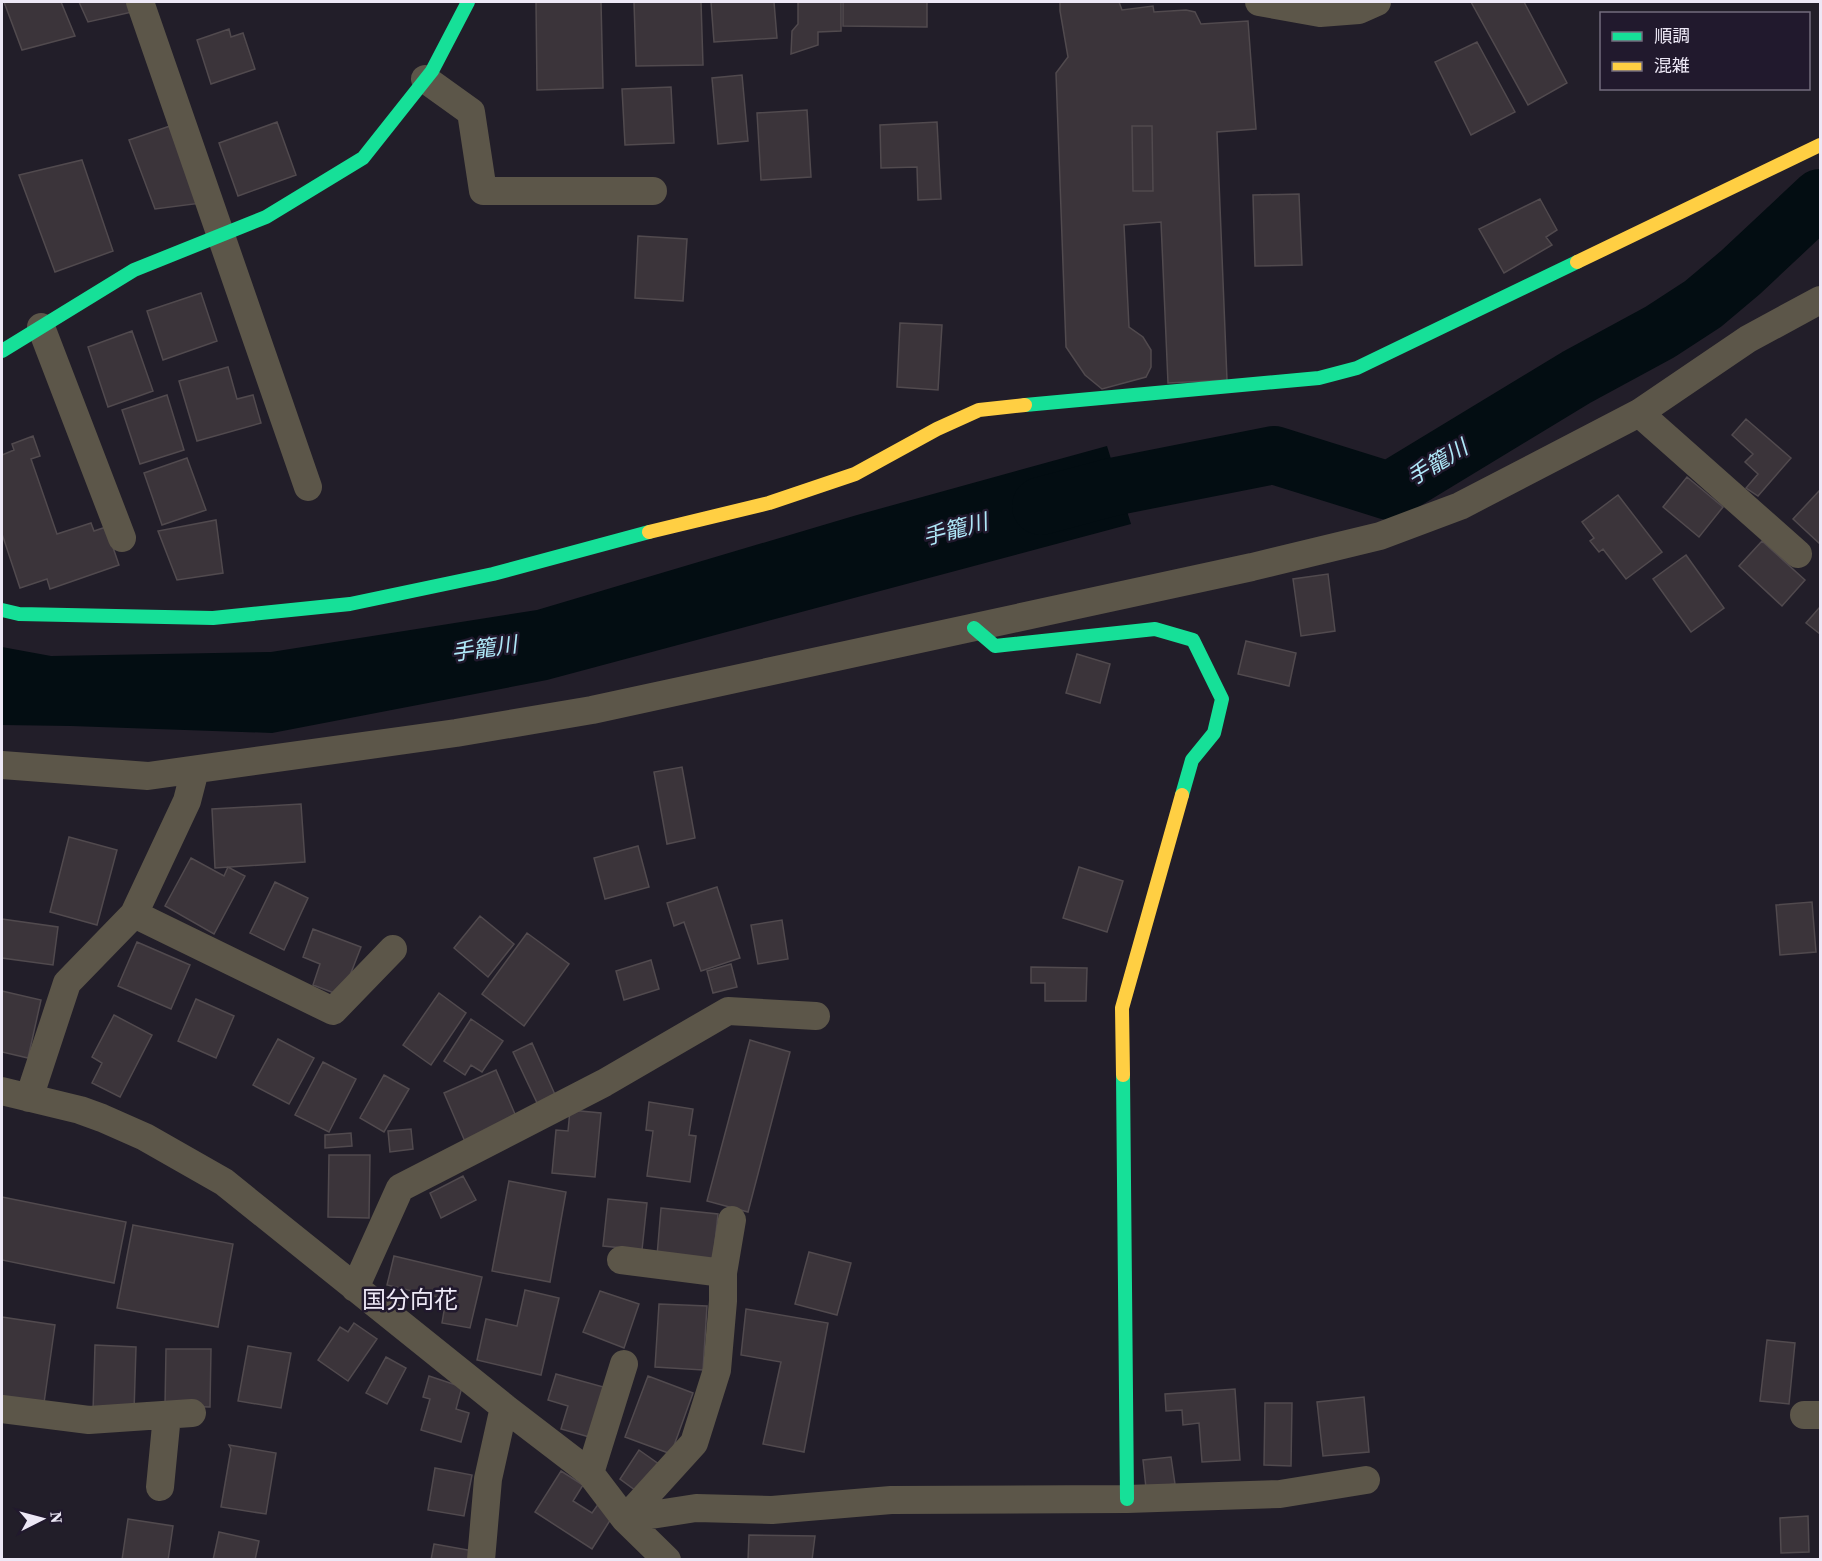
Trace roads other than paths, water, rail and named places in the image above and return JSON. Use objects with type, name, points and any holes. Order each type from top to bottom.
[{"type":"street","points":[[140,2],[308,487]]},
{"type":"street","points":[[2,351],[134,270],[266,217],[363,158],[432,71],[468,2]]},
{"type":"street","points":[[1258,2],[1320,13],[1359,10],[1377,2]]},
{"type":"street","points":[[425,79],[471,112],[483,191],[653,191]]},
{"type":"street","points":[[2,610],[19,614],[213,618],[350,604],[493,574],[769,503],[855,474],[937,429],[980,410],[1319,378],[1357,368],[1821,145]]},
{"type":"street","points":[[2,765],[148,776],[456,733],[592,710],[1252,567],[1380,536],[1460,506],[1639,413],[1748,339],[1821,300]]},
{"type":"street","points":[[41,327],[122,538]]},
{"type":"street","points":[[1639,413],[1798,554]]},
{"type":"street","points":[[974,628],[995,646],[1155,628],[1192,640],[1222,699],[1214,733],[1192,760],[1122,1008],[1127,1499]]},
{"type":"street","points":[[29,1098],[67,983],[134,914],[188,801],[195,770]]},
{"type":"street","points":[[134,914],[333,1011],[393,949]]},
{"type":"street","points":[[355,1288],[400,1188],[604,1083],[728,1011],[816,1016]]},
{"type":"street","points":[[2,1091],[80,1110],[102,1118],[145,1137],[224,1182],[504,1407],[590,1473],[625,1519],[668,1560]]},
{"type":"street","points":[[625,1519],[694,1443],[717,1370],[723,1273],[732,1220]]},
{"type":"street","points":[[621,1260],[723,1273]]},
{"type":"street","points":[[590,1473],[624,1364]]},
{"type":"street","points":[[481,1560],[488,1479],[504,1407]]},
{"type":"street","points":[[2,1409],[89,1420],[180,1414],[160,1487]]},
{"type":"street","points":[[625,1519],[696,1508],[772,1510],[891,1500],[1127,1499],[1280,1494],[1366,1480]]},
{"type":"water","points":[[1107,446],[1131,524],[547,680],[272,733],[2,725],[2,647],[51,656],[271,652],[537,610],[857,515]]},
{"type":"waterway","name":"手籠川","points":[[1041,506],[1112,487],[1274,455],[1389,491],[1577,377],[1660,332],[1703,304],[1820,198]]},
{"type":"district","name":"国分向花","points":[[410,1299]]}]
